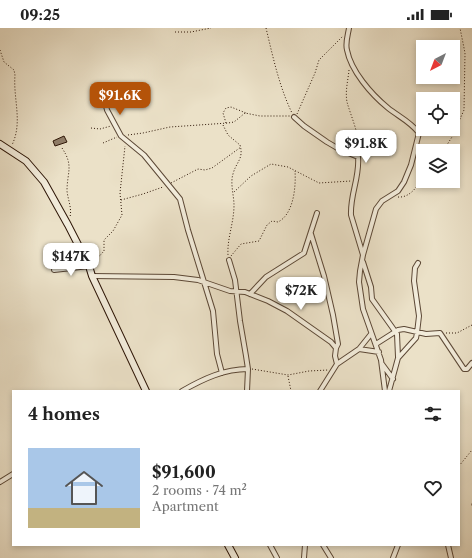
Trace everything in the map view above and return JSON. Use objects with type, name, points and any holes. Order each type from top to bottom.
[{"type":"street","points":[[349,30],[346,45],[349,57],[356,72],[375,96],[387,108],[415,128],[419,133],[411,165],[404,182],[398,191],[382,201],[376,209],[363,255],[359,282],[363,309],[382,364],[385,390]]},
{"type":"street","points":[[105,102],[122,137],[135,147],[169,184],[182,203],[188,230],[213,311],[216,348],[222,373]]},
{"type":"street","points":[[294,117],[304,126],[339,149],[357,155],[358,174],[351,202],[351,214],[363,255]]},
{"type":"street","points":[[0,144],[10,149],[26,161],[36,170],[44,182],[89,266],[92,276],[146,390]]},
{"type":"street","points":[[250,294],[266,277],[304,253],[317,214]]},
{"type":"street","points":[[311,234],[333,315],[338,344],[335,356],[336,366]]},
{"type":"street","points":[[229,260],[235,280],[248,369],[247,390]]},
{"type":"street","points":[[362,261],[371,286],[372,299],[396,332],[399,344],[398,358],[389,390]]},
{"type":"street","points":[[398,358],[416,338],[419,316],[414,281],[415,268],[418,263]]},
{"type":"street","points":[[54,270],[89,266]]},
{"type":"street","points":[[92,276],[174,277],[195,279],[219,289],[250,294],[287,311],[328,340],[336,348]]},
{"type":"street","points":[[408,330],[417,323]]},
{"type":"street","points":[[376,344],[404,329],[417,333],[440,333],[464,369],[467,369],[472,363]]},
{"type":"street","points":[[321,390],[336,366],[359,349],[371,334]]},
{"type":"street","points":[[359,349],[379,352]]},
{"type":"street","points":[[382,364],[393,379]]},
{"type":"street","points":[[184,390],[202,380],[222,373],[235,369],[248,369]]},
{"type":"street","points":[[0,482],[11,475]]},
{"type":"street","points":[[229,546],[235,558]]},
{"type":"street","points":[[271,546],[277,558]]},
{"type":"street","points":[[304,558],[305,546]]},
{"type":"street","points":[[324,546],[331,558]]},
{"type":"street","points":[[393,558],[398,546]]},
{"type":"street","points":[[448,546],[451,558]]},
{"type":"path","points":[[175,32],[191,32],[211,28]]},
{"type":"path","points":[[266,28],[280,81],[287,103],[294,117]]},
{"type":"path","points":[[448,144],[464,110],[465,53],[460,28]]},
{"type":"path","points":[[294,117],[303,103],[319,60],[349,30]]},
{"type":"path","points":[[0,50],[4,62],[14,70],[15,75],[18,130],[10,149]]},
{"type":"path","points":[[349,57],[346,95],[353,124],[357,132],[357,155]]},
{"type":"path","points":[[226,124],[223,113],[226,108],[231,107],[246,113],[260,116],[294,117]]},
{"type":"path","points":[[103,143],[122,137],[170,127],[226,124],[234,122],[242,114],[246,113]]},
{"type":"path","points":[[223,124],[227,133],[239,142],[241,147],[241,158],[232,174],[232,221],[228,240],[229,260]]},
{"type":"path","points":[[91,128],[100,129],[115,125]]},
{"type":"path","points":[[89,266],[104,251],[104,240],[111,234],[120,220],[122,211],[120,200],[125,146],[122,137]]},
{"type":"path","points":[[120,200],[152,192],[198,169],[205,170],[212,168],[225,158],[235,153],[241,147]]},
{"type":"path","points":[[62,148],[70,164],[67,193],[71,213],[68,225]]},
{"type":"path","points":[[233,192],[247,179],[271,164],[282,165],[319,183],[348,181],[356,182]]},
{"type":"path","points":[[229,260],[239,245],[259,242],[267,225],[272,221],[278,222],[282,220],[291,204],[295,191],[294,170]]},
{"type":"path","points":[[393,193],[399,197],[407,196],[416,186]]},
{"type":"path","points":[[440,333],[457,332],[472,325]]},
{"type":"path","points":[[248,369],[259,369],[276,374],[288,375],[309,371],[325,371],[336,366]]},
{"type":"path","points":[[288,375],[291,390]]},
{"type":"path","points":[[460,465],[472,450]]},
{"type":"building","points":[[64,136],[67,142],[55,146],[53,141]]}]
